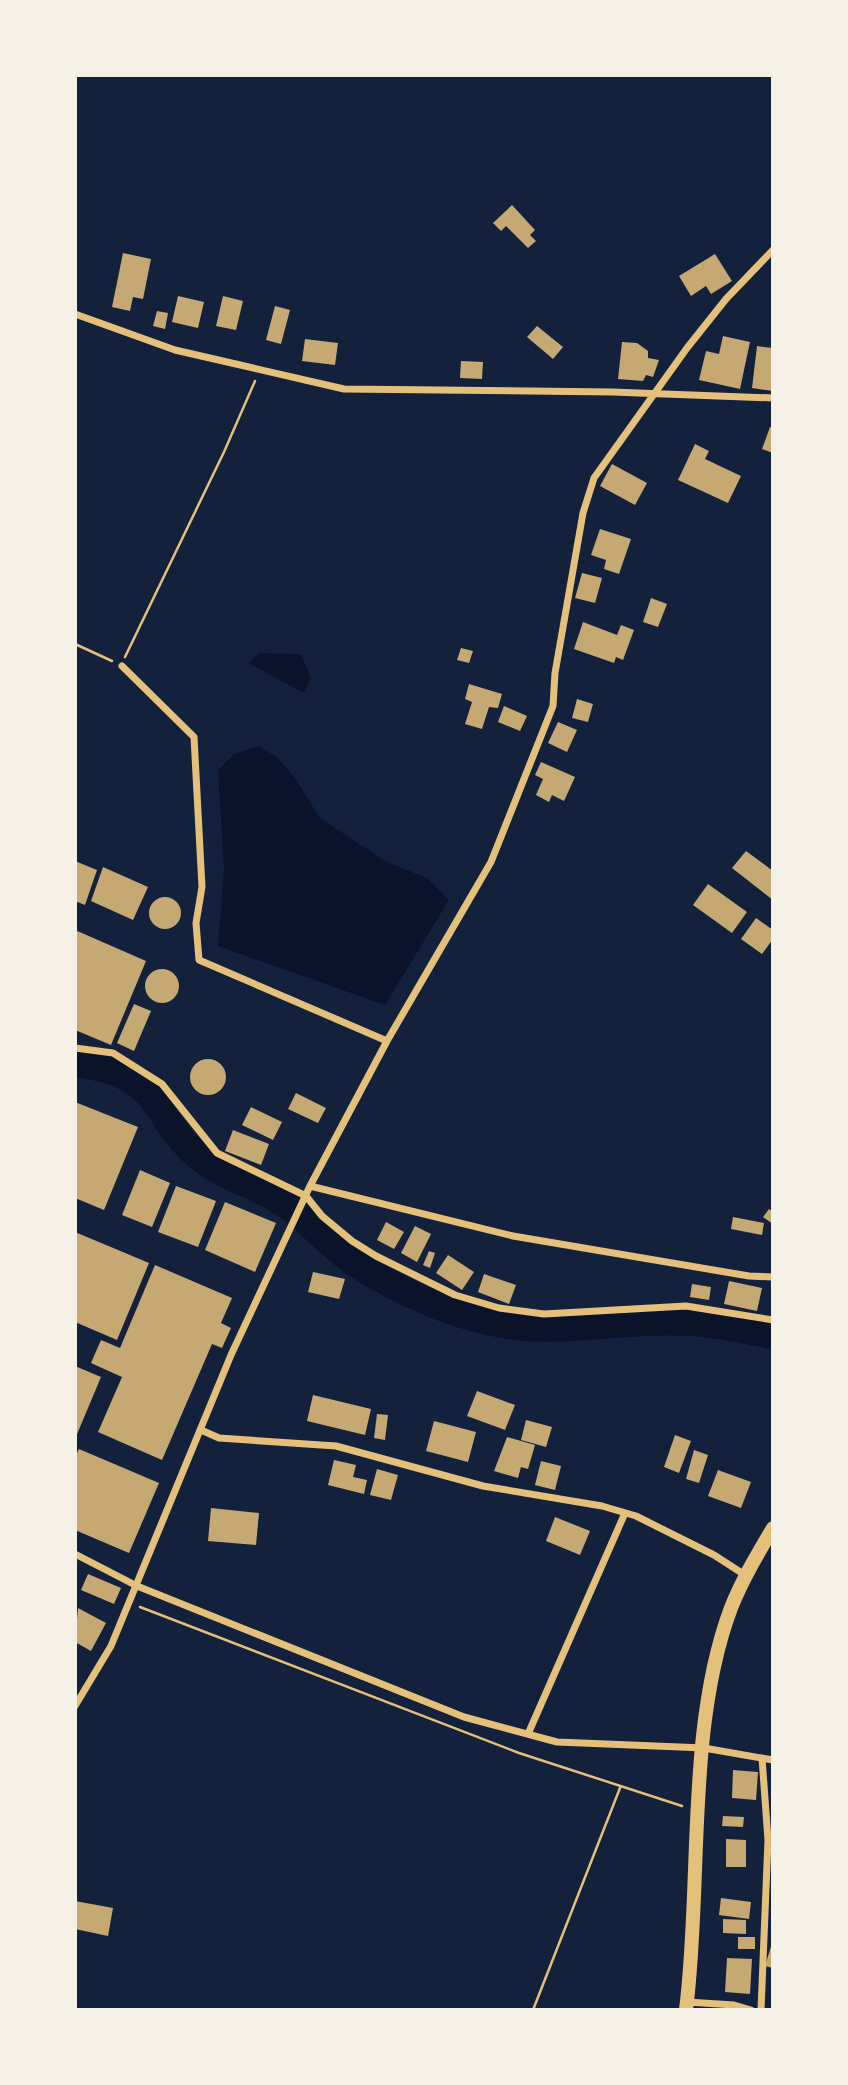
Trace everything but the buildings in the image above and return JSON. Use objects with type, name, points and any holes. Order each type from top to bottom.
[{"type":"main road","points":[[686,2006],[704,1748],[717,1657],[745,1575],[773,1528]]},
{"type":"street","points":[[75,1706],[111,1646],[201,1430],[310,1186],[387,1041],[491,862],[553,706],[555,674],[583,513],[594,478],[726,299],[773,250]]},
{"type":"street","points":[[75,314],[174,350],[344,389],[773,398]]},
{"type":"street","points":[[122,666],[194,737],[202,887],[196,923],[199,960],[387,1041]]},
{"type":"street","points":[[75,1048],[113,1054],[162,1084],[217,1153],[304,1200],[376,1256],[455,1295],[499,1308],[544,1314],[686,1306],[773,1320]]},
{"type":"street","points":[[310,1186],[513,1236],[749,1276],[773,1277]]},
{"type":"street","points":[[201,1430],[219,1438],[336,1446],[483,1486],[602,1506],[625,1513],[688,1541],[745,1575]]},
{"type":"street","points":[[528,1734],[625,1513]]},
{"type":"street","points":[[75,1555],[137,1586],[464,1717],[557,1742],[704,1748],[773,1760]]},
{"type":"street","points":[[761,2010],[769,1927],[770,1841],[762,1758]]},
{"type":"street","points":[[686,2006],[734,2005],[751,2010]]},
{"type":"path","points":[[75,644],[122,666],[224,452],[260,369]]},
{"type":"path","points":[[534,2010],[620,1788]]},
{"type":"water","points":[[259,653],[301,654],[311,678],[304,693],[248,663]]},
{"type":"water","points":[[259,746],[278,758],[295,778],[320,818],[387,862],[427,878],[449,900],[385,1005],[218,946],[224,870],[218,770],[234,754]]},
{"type":"waterway","points":[[75,1063],[106,1069],[128,1078],[144,1089],[176,1133],[209,1164],[279,1200],[361,1267],[419,1298],[482,1320],[525,1327],[668,1321],[710,1324],[773,1335]]}]
